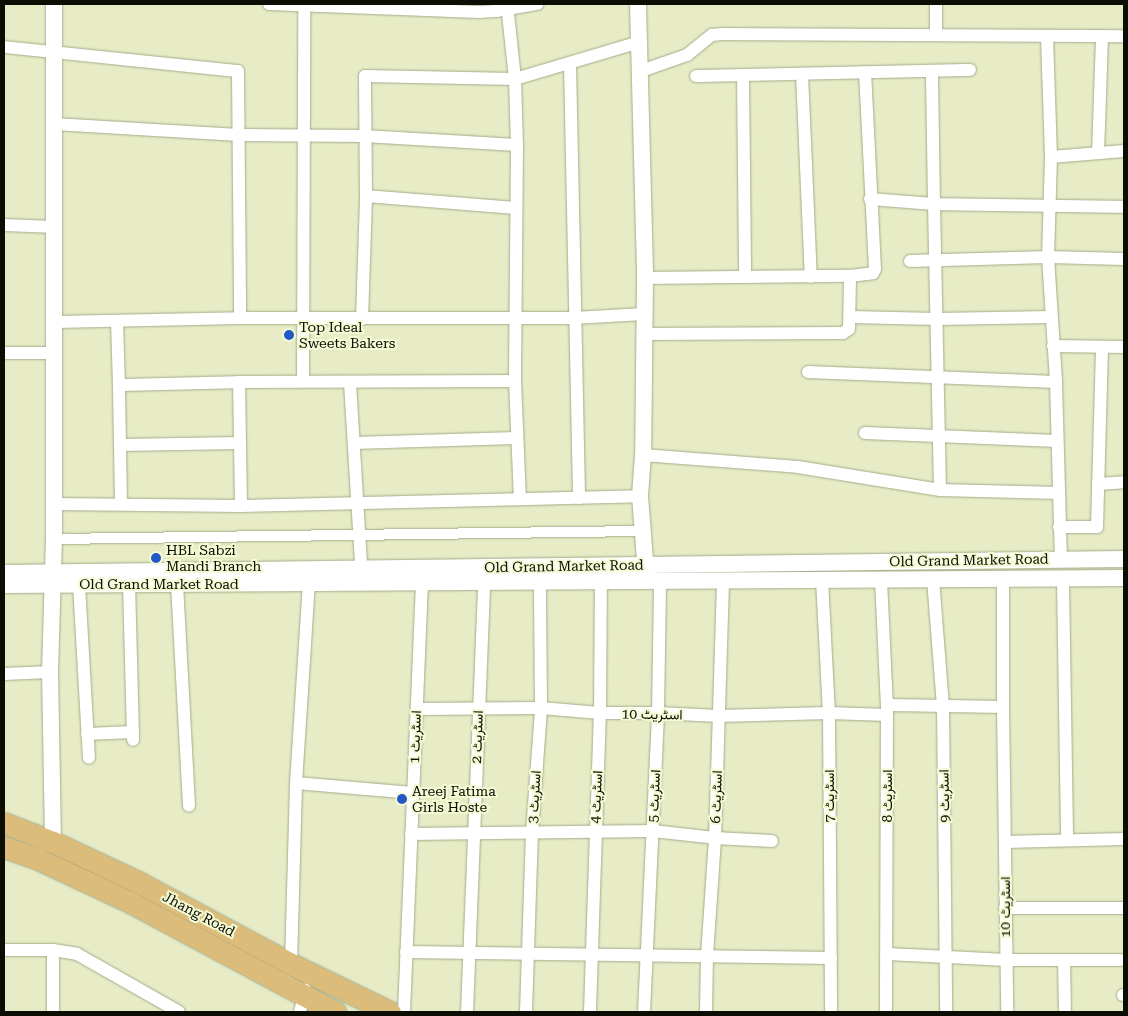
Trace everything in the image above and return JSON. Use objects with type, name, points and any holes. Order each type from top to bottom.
[{"type":"highway","name":"Jhang Road","points":[[4,823],[54,842],[140,884],[291,964],[390,1012]]},
{"type":"highway","name":"Jhang Road","points":[[4,847],[38,859],[130,902],[301,1003],[335,1012]]},
{"type":"street","points":[[54,4],[54,539],[50,672],[54,842]]},
{"type":"street","points":[[268,4],[479,12],[508,6],[537,4]]},
{"type":"street","points":[[638,4],[645,278],[643,456],[640,496],[642,531],[651,575]]},
{"type":"street","points":[[936,4],[936,36]]},
{"type":"street","points":[[303,381],[304,5]]},
{"type":"street","points":[[508,6],[515,79],[517,145],[515,381],[520,500]]},
{"type":"street","points":[[641,71],[687,55],[712,35],[722,34],[1124,36]]},
{"type":"street","points":[[1047,36],[1050,157],[1048,258],[1056,382],[1061,559]]},
{"type":"street","points":[[1098,153],[1102,36]]},
{"type":"street","points":[[362,319],[366,196],[364,79],[367,74],[515,79],[640,42]]},
{"type":"street","points":[[4,47],[238,71],[240,318]]},
{"type":"street","points":[[570,64],[579,498]]},
{"type":"street","points":[[696,76],[970,70]]},
{"type":"street","points":[[645,278],[869,275],[875,269],[865,72]]},
{"type":"street","points":[[932,72],[940,490]]},
{"type":"street","points":[[802,74],[811,276]]},
{"type":"street","points":[[743,75],[745,277]]},
{"type":"street","points":[[54,124],[239,135],[364,136],[517,145]]},
{"type":"street","points":[[1050,157],[1124,151]]},
{"type":"street","points":[[366,196],[516,208]]},
{"type":"street","points":[[870,200],[934,204],[1124,207]]},
{"type":"street","points":[[4,225],[55,227]]},
{"type":"street","points":[[910,261],[1048,258],[1124,259]]},
{"type":"street","points":[[644,334],[843,334],[849,329],[850,276]]},
{"type":"street","points":[[55,322],[240,318],[574,318],[644,314]]},
{"type":"street","points":[[850,317],[937,319],[1051,317]]},
{"type":"street","points":[[117,322],[121,503]]},
{"type":"street","points":[[1053,346],[1124,347]]},
{"type":"street","points":[[1059,527],[1097,528],[1102,347]]},
{"type":"street","points":[[4,353],[55,353]]},
{"type":"street","points":[[808,372],[1056,382]]},
{"type":"street","points":[[119,385],[303,381],[350,383],[515,381]]},
{"type":"street","points":[[239,382],[241,506]]},
{"type":"street","points":[[350,383],[356,504],[362,576]]},
{"type":"street","points":[[865,433],[1057,441]]},
{"type":"street","points":[[354,443],[516,438]]},
{"type":"street","points":[[120,445],[240,443]]},
{"type":"street","points":[[643,456],[798,467],[940,490],[1058,493]]},
{"type":"street","points":[[1098,484],[1124,482]]},
{"type":"street","points":[[54,504],[121,503],[241,506],[640,496]]},
{"type":"street","points":[[54,539],[642,531]]},
{"type":"street","name":"Old Grand Market Road","points":[[4,585],[53,579],[651,575],[1061,559],[1124,559]]},
{"type":"street","name":"Old Grand Market Road","points":[[4,573],[53,579],[78,585],[309,583],[362,576],[422,582],[601,581],[651,575],[723,581],[1124,578]]},
{"type":"street","name":"اسٹریٹ 5","points":[[644,1012],[658,712],[651,575]]},
{"type":"street","points":[[1063,578],[1067,840]]},
{"type":"street","name":"اسٹریٹ 9","points":[[934,579],[943,705],[947,957],[946,1012]]},
{"type":"street","points":[[1003,579],[1003,707]]},
{"type":"street","name":"اسٹریٹ 7","points":[[822,580],[829,713],[831,1012]]},
{"type":"street","name":"اسٹریٹ 8","points":[[881,580],[887,710],[888,954],[886,1012]]},
{"type":"street","name":"اسٹریٹ 4","points":[[590,1012],[594,832],[600,713],[601,581]]},
{"type":"street","name":"اسٹریٹ 6","points":[[706,1012],[707,956],[715,838],[723,581]]},
{"type":"street","name":"اسٹریٹ 1","points":[[404,1012],[422,582]]},
{"type":"street","name":"اسٹریٹ 2","points":[[467,1012],[484,582]]},
{"type":"street","name":"اسٹریٹ 3","points":[[526,1012],[532,832],[541,708],[540,582]]},
{"type":"street","points":[[291,964],[296,783],[309,583]]},
{"type":"street","points":[[87,734],[133,736],[129,584]]},
{"type":"street","points":[[177,584],[189,806]]},
{"type":"street","points":[[78,585],[89,758]]},
{"type":"street","points":[[4,674],[50,672]]},
{"type":"street","name":"اسٹریٹ 10","points":[[417,709],[541,708],[600,713],[658,712],[719,716],[829,713],[943,705],[1003,707],[1007,1012]]},
{"type":"street","points":[[296,783],[413,793]]},
{"type":"street","points":[[411,834],[652,831],[715,838],[772,841]]},
{"type":"street","points":[[1005,842],[1124,839]]},
{"type":"street","points":[[1005,908],[1124,908]]},
{"type":"street","points":[[4,950],[53,950],[77,954],[179,1012]]},
{"type":"street","points":[[53,950],[53,1012]]},
{"type":"street","points":[[406,952],[831,958]]},
{"type":"street","points":[[888,954],[1006,960],[1120,960]]},
{"type":"street","points":[[1064,960],[1064,1012]]},
{"type":"street","points":[[301,1003],[310,973]]},
{"type":"place","name":"Top Ideal Sweets Bakers","points":[[289,335]]},
{"type":"place","name":"HBL Sabzi Mandi Branch","points":[[156,558]]},
{"type":"place","name":"Areej Fatima Girls Hoste","points":[[402,799]]}]
